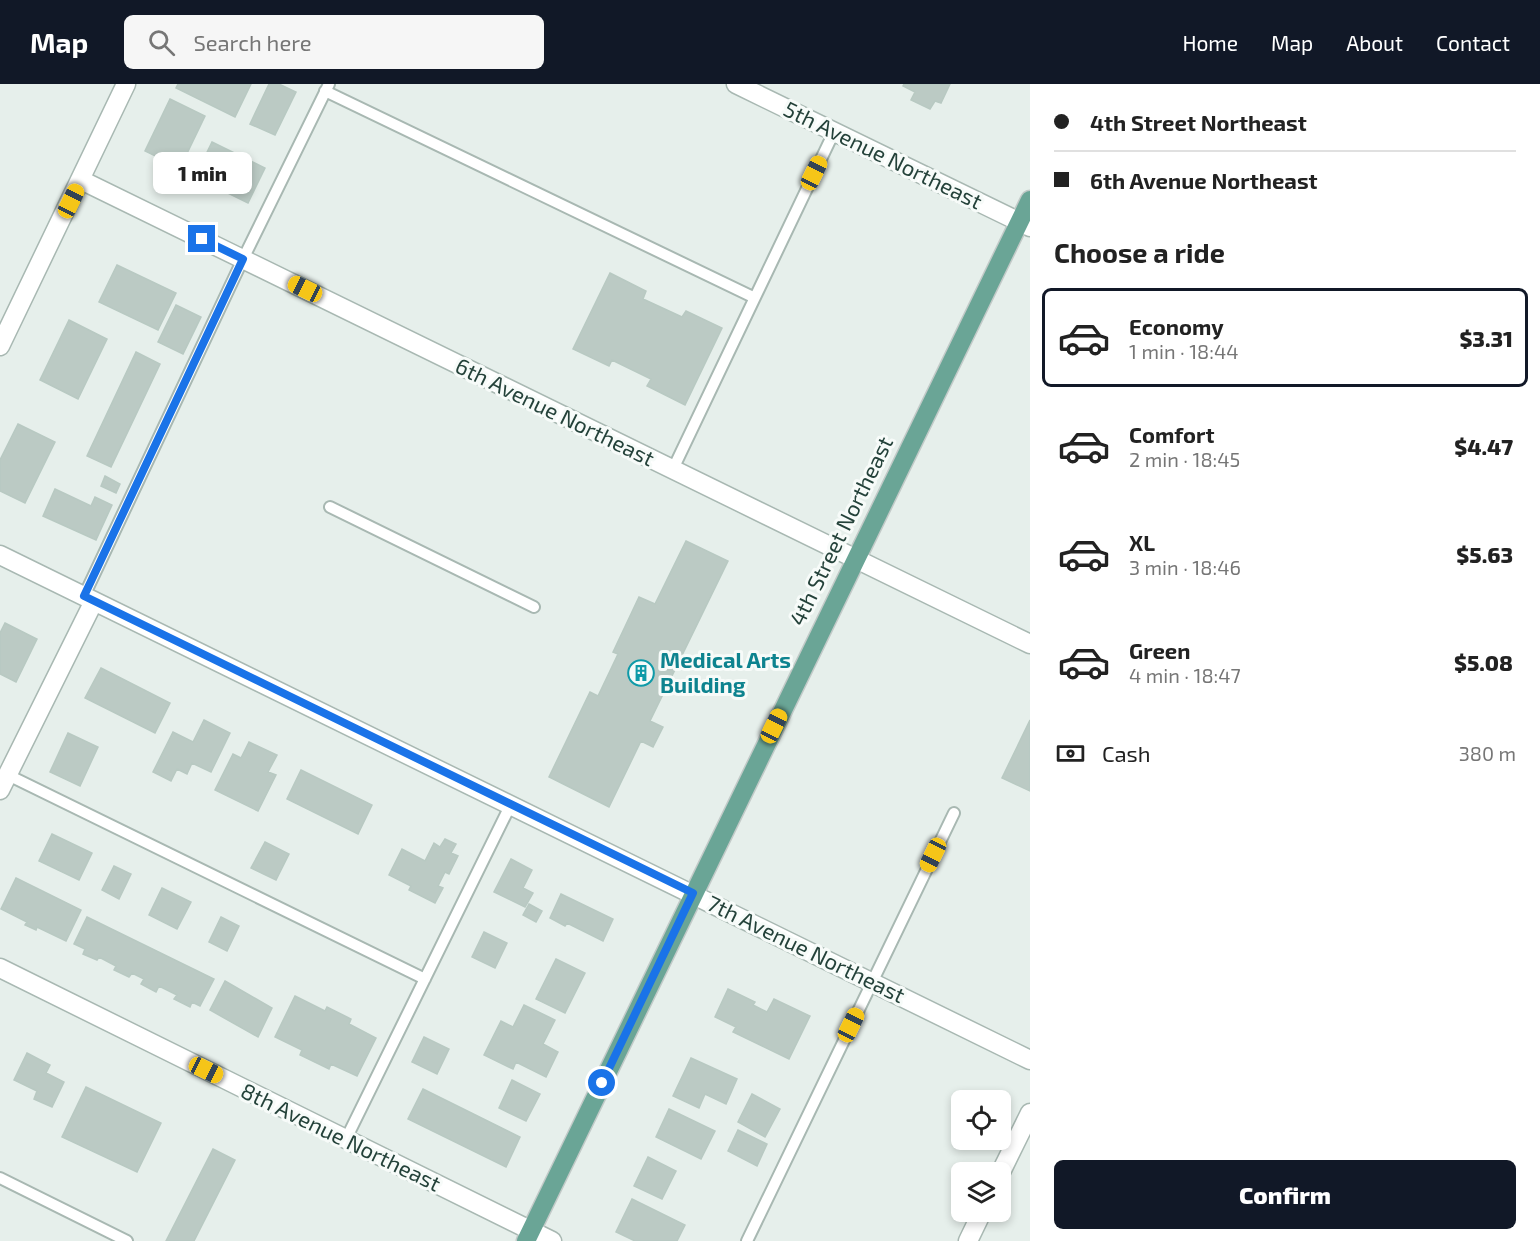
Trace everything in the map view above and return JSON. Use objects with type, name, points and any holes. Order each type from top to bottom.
[{"type":"main road","name":"4th Street Northeast","points":[[528,1236],[855,558],[1025,224],[1030,200]]},
{"type":"street","points":[[0,346],[126,84]]},
{"type":"street","name":"5th Avenue Northeast","points":[[736,84],[1025,224]]},
{"type":"street","name":"6th Avenue Northeast","points":[[81,180],[1030,644]]},
{"type":"street","name":"7th Avenue Northeast","points":[[0,555],[1030,1060]]},
{"type":"street","points":[[4,782],[89,599]]},
{"type":"street","name":"8th Avenue Northeast","points":[[0,968],[346,1139],[528,1236],[552,1241]]},
{"type":"street","points":[[1006,1162],[1030,1113]]},
{"type":"street","points":[[968,1241],[977,1222]]},
{"type":"lane","points":[[89,599],[243,259],[327,88],[753,297]]},
{"type":"lane","points":[[673,469],[753,297],[834,132]]},
{"type":"lane","points":[[330,507],[534,607]]},
{"type":"lane","points":[[4,782],[425,979]]},
{"type":"lane","points":[[346,1139],[511,804]]},
{"type":"lane","points":[[747,1241],[954,813]]},
{"type":"lane","points":[[0,1178],[127,1241]]},
{"type":"building","points":[[178,84],[251,84],[235,117],[176,88]]},
{"type":"building","points":[[269,84],[279,84],[296,92],[275,135],[250,124]]},
{"type":"building","points":[[904,84],[950,84],[941,103],[935,101],[930,109],[911,100],[915,92],[903,86]]},
{"type":"building","points":[[170,99],[205,116],[180,168],[145,151]]},
{"type":"building","points":[[212,142],[265,168],[248,203],[195,177]]},
{"type":"building","points":[[117,265],[176,293],[158,330],[99,302]]},
{"type":"building","points":[[610,273],[646,291],[643,299],[682,317],[686,311],[722,328],[685,405],[647,386],[651,379],[612,360],[609,366],[573,349]]},
{"type":"building","points":[[176,305],[201,317],[183,354],[158,342]]},
{"type":"building","points":[[69,320],[107,339],[78,399],[40,380]]},
{"type":"building","points":[[136,352],[160,364],[111,467],[87,456]]},
{"type":"building","points":[[18,424],[55,442],[25,503],[0,491],[0,460]]},
{"type":"building","points":[[105,476],[120,484],[116,493],[101,486]]},
{"type":"building","points":[[55,489],[91,506],[95,497],[112,505],[96,540],[43,516]]},
{"type":"building","name":"Medical Arts Building","points":[[686,541],[728,561],[650,721],[663,727],[653,747],[641,741],[609,807],[549,777],[590,692],[598,696],[618,654],[613,652],[639,597],[655,604]]},
{"type":"building","points":[[5,623],[37,639],[16,682],[0,674],[0,633]]},
{"type":"building","points":[[101,668],[170,703],[155,733],[85,698]]},
{"type":"building","points":[[204,720],[230,733],[211,772],[192,763],[187,774],[177,769],[171,781],[153,772],[173,732],[193,742]]},
{"type":"building","points":[[1030,720],[1030,791],[1002,778]]},
{"type":"building","points":[[68,733],[98,747],[80,786],[50,772]]},
{"type":"building","points":[[249,742],[277,755],[268,772],[276,775],[258,811],[215,790],[233,754],[241,758]]},
{"type":"building","points":[[301,770],[372,805],[358,834],[287,799]]},
{"type":"building","points":[[52,834],[92,853],[79,880],[39,861]]},
{"type":"building","points":[[445,839],[456,844],[451,853],[458,856],[449,874],[445,872],[438,886],[443,888],[435,903],[409,890],[411,886],[389,875],[402,849],[425,861],[434,843],[440,847]]},
{"type":"building","points":[[265,842],[289,854],[276,880],[251,868]]},
{"type":"building","points":[[511,859],[532,870],[523,888],[533,893],[525,907],[494,892]]},
{"type":"building","points":[[114,866],[131,874],[119,899],[102,890]]},
{"type":"building","points":[[16,878],[81,910],[66,941],[37,927],[36,930],[25,925],[27,922],[1,909]]},
{"type":"building","points":[[162,888],[191,902],[177,929],[149,915]]},
{"type":"building","points":[[561,894],[613,919],[603,941],[567,923],[565,926],[550,918]]},
{"type":"building","points":[[529,904],[542,911],[536,922],[523,915]]},
{"type":"building","points":[[87,917],[214,979],[200,1006],[192,1002],[190,1007],[174,999],[177,995],[159,986],[156,992],[141,984],[144,979],[132,973],[129,977],[114,970],[116,966],[99,957],[97,960],[83,954],[85,949],[74,944]]},
{"type":"building","points":[[221,917],[239,926],[227,951],[209,942]]},
{"type":"building","points":[[484,932],[507,943],[495,968],[472,957]]},
{"type":"building","points":[[556,959],[585,973],[565,1013],[536,999]]},
{"type":"building","points":[[225,981],[272,1008],[258,1037],[210,1010]]},
{"type":"building","points":[[728,989],[755,1002],[753,1005],[767,1012],[774,999],[810,1016],[789,1059],[733,1032],[736,1027],[715,1017]]},
{"type":"building","points":[[295,996],[325,1011],[327,1007],[351,1019],[349,1024],[376,1038],[357,1076],[331,1064],[329,1069],[300,1055],[302,1050],[275,1037]]},
{"type":"building","points":[[524,1005],[555,1020],[543,1044],[558,1052],[546,1077],[516,1062],[513,1069],[484,1055],[501,1021],[513,1027]]},
{"type":"building","points":[[424,1037],[449,1049],[437,1074],[412,1062]]},
{"type":"building","points":[[27,1053],[50,1065],[46,1073],[64,1082],[52,1107],[34,1099],[37,1091],[14,1080]]},
{"type":"building","points":[[691,1058],[737,1079],[726,1104],[705,1094],[699,1108],[673,1096]]},
{"type":"building","points":[[512,1080],[540,1094],[526,1121],[499,1108]]},
{"type":"building","points":[[86,1087],[161,1123],[137,1172],[62,1137]]},
{"type":"building","points":[[423,1089],[520,1137],[506,1167],[408,1119]]},
{"type":"building","points":[[752,1094],[780,1109],[765,1137],[738,1122]]},
{"type":"building","points":[[669,1109],[715,1131],[701,1159],[656,1137]]},
{"type":"building","points":[[738,1130],[767,1144],[757,1166],[728,1151]]},
{"type":"building","points":[[213,1149],[235,1160],[194,1241],[166,1241]]},
{"type":"building","points":[[648,1157],[676,1171],[662,1199],[634,1186]]},
{"type":"building","points":[[632,1199],[685,1225],[677,1241],[635,1241],[616,1232]]},
{"type":"place","name":"Medical Arts Building","points":[[641,673]]},
{"type":"route","points":[[202,239],[243,259],[84,596],[693,893],[602,1083]]}]
